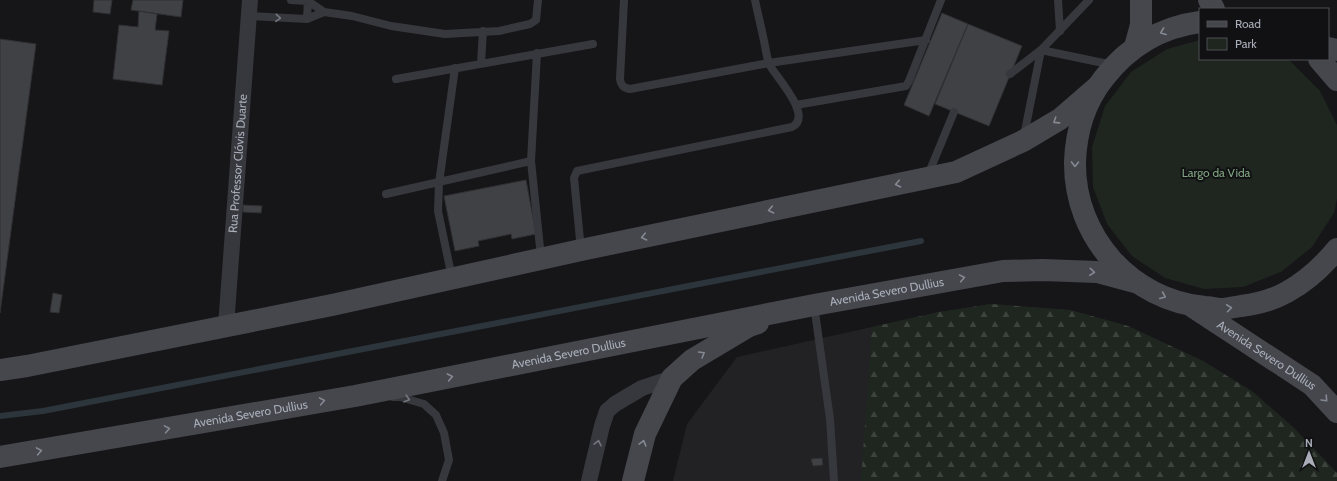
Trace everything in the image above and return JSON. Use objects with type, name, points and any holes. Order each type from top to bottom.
[{"type":"main road","points":[[1135,47],[1141,25],[1141,0]]},
{"type":"main road","points":[[1199,22],[1185,24],[1158,33],[1135,47],[1114,65],[1097,87],[1083,115],[1076,146],[1075,178],[1081,209],[1094,238],[1114,263],[1138,284],[1163,297],[1190,306],[1223,308],[1256,304],[1287,292],[1314,274],[1337,249]]},
{"type":"main road","points":[[1320,60],[1337,80]]},
{"type":"main road","points":[[0,370],[27,366],[332,305],[581,250],[956,172],[1023,141],[1060,119],[1097,87]]},
{"type":"main road","name":"Avenida Severo Dullius","points":[[0,457],[354,396],[814,305],[1003,271],[1043,270],[1097,272],[1138,284]]},
{"type":"main road","points":[[633,481],[646,434],[672,378],[692,360],[749,326],[814,305]]},
{"type":"main road","name":"Avenida Severo Dullius","points":[[1190,306],[1312,385],[1337,412]]},
{"type":"street","name":"Rua Professor Clóvis Duarte","points":[[226,326],[250,0]]},
{"type":"street","points":[[589,481],[607,411],[615,404],[642,388],[672,378]]},
{"type":"lane","points":[[291,0],[308,1],[324,12],[352,16],[391,26],[445,34],[499,31],[534,23],[537,17],[538,0]]},
{"type":"lane","points":[[624,0],[620,79],[621,85],[625,88],[926,40]]},
{"type":"lane","points":[[581,250],[574,178],[577,171],[796,125],[798,121],[796,105],[769,64],[755,0]]},
{"type":"lane","points":[[796,105],[906,86],[941,0]]},
{"type":"lane","points":[[1058,0],[1060,31]]},
{"type":"lane","points":[[1010,74],[1041,50],[1089,0]]},
{"type":"lane","points":[[307,19],[308,1]]},
{"type":"lane","points":[[249,16],[307,19],[324,12]]},
{"type":"lane","points":[[481,63],[483,31]]},
{"type":"lane","points":[[396,79],[593,44]]},
{"type":"lane","points":[[1041,50],[1114,65]]},
{"type":"lane","points":[[1023,141],[1041,50]]},
{"type":"lane","points":[[537,53],[531,161],[541,259]]},
{"type":"lane","points":[[453,279],[438,211],[439,183],[455,68]]},
{"type":"lane","points":[[927,178],[954,112]]},
{"type":"lane","points":[[386,194],[531,161]]},
{"type":"lane","points":[[814,305],[830,419],[834,481]]},
{"type":"lane","points":[[354,396],[400,397],[424,404],[436,415],[444,432],[449,460],[444,479],[442,481]]},
{"type":"shaded area","points":[[991,304],[1070,310],[1128,326],[1203,361],[1253,392],[1294,428],[1337,473],[1337,481],[673,481],[687,424],[737,357],[939,312]]},
{"type":"green space","name":"Largo da Vida","points":[[1199,40],[1199,60],[1288,60],[1320,91],[1337,125],[1337,199],[1334,213],[1312,247],[1281,272],[1243,287],[1204,289],[1165,278],[1132,256],[1107,224],[1093,187],[1092,147],[1105,106],[1131,72],[1167,49]]},
{"type":"green space","points":[[991,304],[1070,310],[1128,326],[1203,361],[1253,392],[1294,428],[1337,473],[1337,481],[861,481],[872,327],[939,312]]},
{"type":"building","points":[[94,0],[112,0],[110,14],[93,12]]},
{"type":"building","points":[[133,0],[183,0],[181,17],[131,10]]},
{"type":"building","points":[[139,11],[157,14],[155,30],[169,31],[162,85],[113,79],[119,25],[138,27]]},
{"type":"building","points":[[942,13],[968,24],[929,116],[904,105]]},
{"type":"building","points":[[968,24],[1022,46],[989,126],[935,104]]},
{"type":"building","points":[[0,39],[36,44],[0,313]]},
{"type":"building","points":[[526,180],[536,234],[512,239],[511,234],[478,241],[479,246],[455,251],[444,196]]},
{"type":"building","points":[[243,205],[262,206],[261,213],[243,212]]},
{"type":"building","points":[[53,293],[62,295],[59,313],[50,312]]},
{"type":"building","points":[[822,458],[823,465],[813,466],[811,459]]},
{"type":"waterway","points":[[0,416],[43,411],[921,241]]}]
